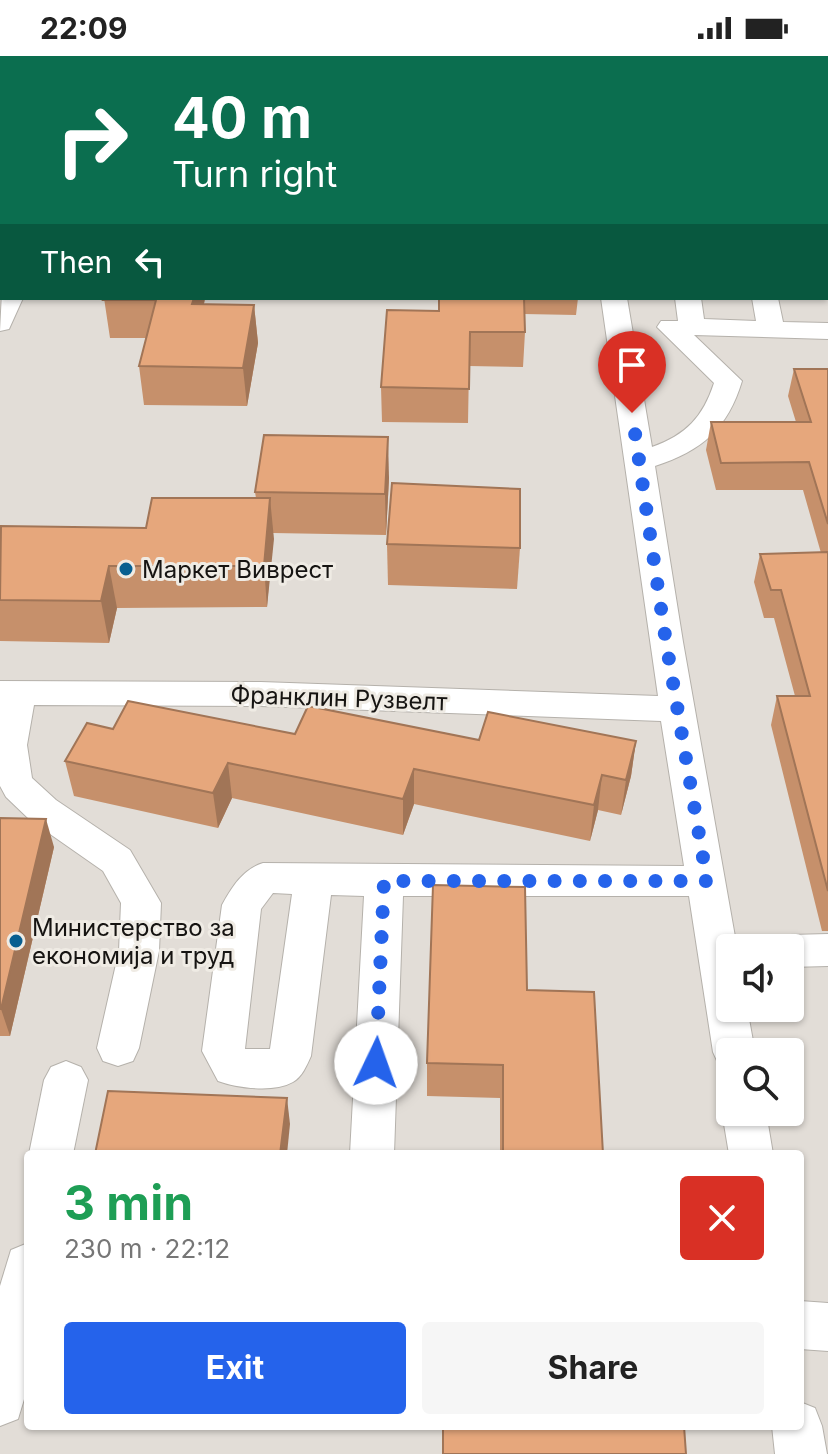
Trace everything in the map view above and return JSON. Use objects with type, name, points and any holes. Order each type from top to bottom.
[{"type":"street","points":[[0,323],[9,300]]},
{"type":"street","points":[[681,327],[688,300]]},
{"type":"street","points":[[765,300],[771,330]]},
{"type":"street","points":[[720,934],[707,881],[666,642],[616,313],[681,327],[828,331]]},
{"type":"street","points":[[640,461],[677,450],[703,431],[722,408],[728,381],[681,327]]},
{"type":"street","points":[[10,693],[8,745],[13,779],[37,804],[78,837],[115,858],[143,906],[138,956],[118,1048]]},
{"type":"street","name":"Франклин Рузвелт","points":[[10,693],[261,694],[679,709]]},
{"type":"street","points":[[314,879],[707,881]]},
{"type":"street","points":[[372,1150],[384,881]]},
{"type":"street","points":[[804,951],[828,950]]},
{"type":"street","points":[[52,1150],[66,1080]]},
{"type":"street","points":[[746,1126],[750,1150]]},
{"type":"street","points":[[11,1388],[24,1295]]},
{"type":"street","points":[[804,1325],[828,1327]]},
{"type":"street","points":[[798,1430],[801,1454]]},
{"type":"building","points":[[156,300],[254,305],[243,368],[139,366]]},
{"type":"building","points":[[439,300],[524,300],[525,332],[470,332],[469,389],[381,387],[387,310],[439,311]]},
{"type":"building","points":[[794,369],[828,369],[828,524],[809,462],[721,463],[711,422],[811,422]]},
{"type":"building","points":[[264,435],[388,437],[385,494],[255,492]]},
{"type":"building","points":[[392,483],[520,489],[520,548],[387,544]]},
{"type":"building","points":[[152,498],[270,498],[264,566],[109,566],[101,601],[0,600],[1,526],[146,528]]},
{"type":"building","points":[[828,552],[828,891],[777,696],[810,696],[781,590],[771,590],[760,554]]},
{"type":"building","points":[[128,701],[295,734],[308,706],[479,740],[488,712],[636,741],[626,780],[602,775],[594,805],[414,769],[403,799],[228,763],[213,793],[65,761],[87,723],[113,729]]},
{"type":"building","points":[[0,818],[46,819],[1,1009],[0,1009]]},
{"type":"building","points":[[433,885],[525,887],[527,990],[594,992],[603,1150],[503,1150],[503,1065],[427,1063]]},
{"type":"building","points":[[108,1091],[287,1098],[280,1150],[96,1150]]},
{"type":"building","points":[[443,1430],[684,1430],[686,1454],[443,1454]]},
{"type":"place","name":"Маркет Виврест","points":[[126,569]]},
{"type":"place","name":"Министерство за економија и труд","points":[[16,941]]},
{"type":"route","points":[[376,1063],[384,881],[707,881],[666,642],[632,413]]}]
